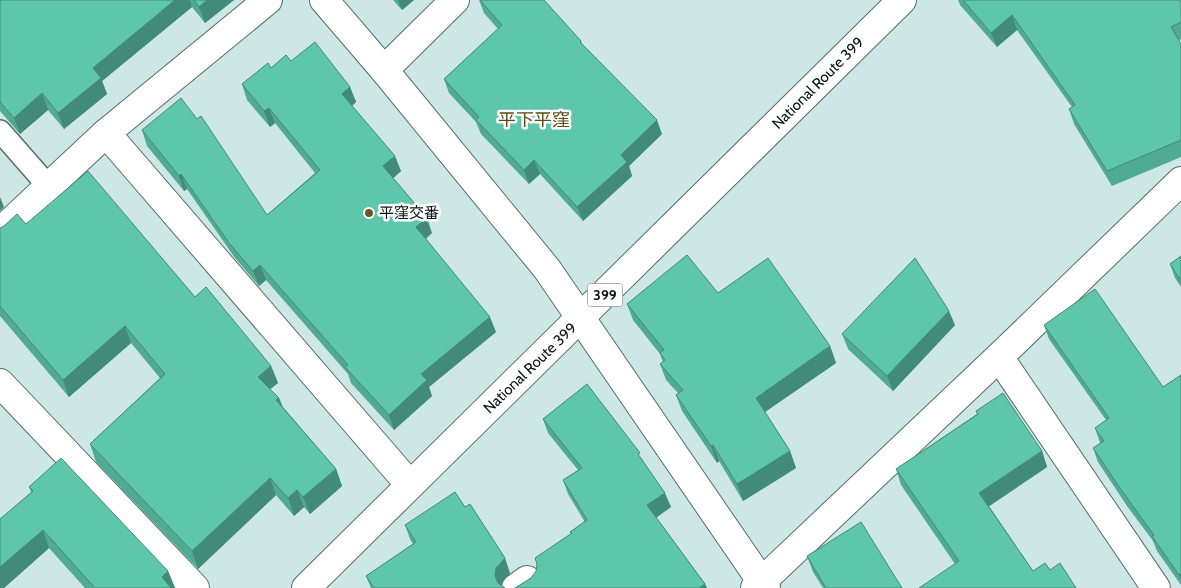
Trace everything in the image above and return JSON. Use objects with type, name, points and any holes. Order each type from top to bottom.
[{"type":"main road","points":[[0,232],[106,133],[268,0]]},
{"type":"main road","points":[[324,0],[384,70],[547,269],[582,318],[761,586],[1181,181]]},
{"type":"main road","points":[[384,70],[455,0]]},
{"type":"main road","name":"National Route 399","points":[[306,588],[582,318],[902,0]]},
{"type":"main road","points":[[106,133],[410,485]]},
{"type":"main road","points":[[999,357],[1156,588]]},
{"type":"main road","points":[[0,383],[194,588]]},
{"type":"lane","points":[[0,131],[49,187]]},
{"type":"building","points":[[0,0],[175,0],[93,68],[101,78],[58,113],[42,93],[14,118],[0,102]]},
{"type":"building","points":[[194,0],[207,0],[199,7]]},
{"type":"building","points":[[480,0],[544,0],[580,42],[657,120],[621,155],[627,162],[577,207],[534,160],[524,170],[476,120],[479,117],[444,79],[502,25]]},
{"type":"building","points":[[963,0],[1180,0],[1181,22],[1171,27],[1181,44],[1181,140],[1107,171],[1069,109],[1075,105],[1012,15],[991,33]]},
{"type":"building","points":[[315,42],[350,87],[342,94],[395,156],[383,166],[427,218],[416,227],[490,317],[421,374],[427,380],[389,415],[345,367],[348,365],[260,265],[253,271],[229,243],[181,174],[179,176],[142,130],[181,98],[197,119],[201,116],[267,215],[320,170],[269,108],[264,111],[242,84],[268,63],[271,68],[286,55],[291,61]]},
{"type":"building","points":[[88,171],[195,297],[206,287],[271,366],[258,377],[279,398],[276,400],[336,469],[303,497],[297,490],[288,498],[270,478],[192,551],[90,444],[165,374],[125,326],[63,380],[0,306],[0,228],[17,214],[26,224]]},
{"type":"building","points":[[687,255],[718,293],[768,258],[830,346],[756,398],[790,451],[737,484],[713,445],[711,446],[676,395],[683,390],[660,364],[665,360],[660,353],[664,350],[627,304]]},
{"type":"building","points":[[1181,256],[1181,281],[1170,264]]},
{"type":"building","points":[[915,258],[949,311],[887,376],[842,334]]},
{"type":"building","points":[[1095,289],[1163,387],[1181,375],[1181,575],[1179,575],[1152,536],[1154,535],[1093,448],[1104,441],[1095,428],[1109,418],[1044,325]]},
{"type":"building","points":[[587,384],[640,453],[638,454],[665,493],[647,505],[705,584],[699,588],[515,588],[531,578],[536,571],[537,564],[535,558],[572,533],[570,532],[587,520],[563,480],[582,468],[543,419]]},
{"type":"building","points":[[1003,393],[1042,451],[979,493],[1033,571],[1045,563],[1050,570],[1060,563],[1076,588],[919,588],[959,561],[896,469],[978,414],[976,411]]},
{"type":"building","points":[[61,458],[168,571],[162,577],[171,588],[95,588],[43,530],[0,567],[0,519],[33,491],[29,487]]},
{"type":"building","points":[[455,492],[465,507],[470,504],[505,558],[496,568],[495,576],[498,583],[505,588],[374,588],[366,576],[416,542],[405,525]]},
{"type":"building","points":[[861,522],[902,588],[826,588],[807,556]]},
{"type":"place","name":"平窪交番","points":[[369,213]]},
{"type":"district","name":"平下平窪","points":[[534,120]]}]
